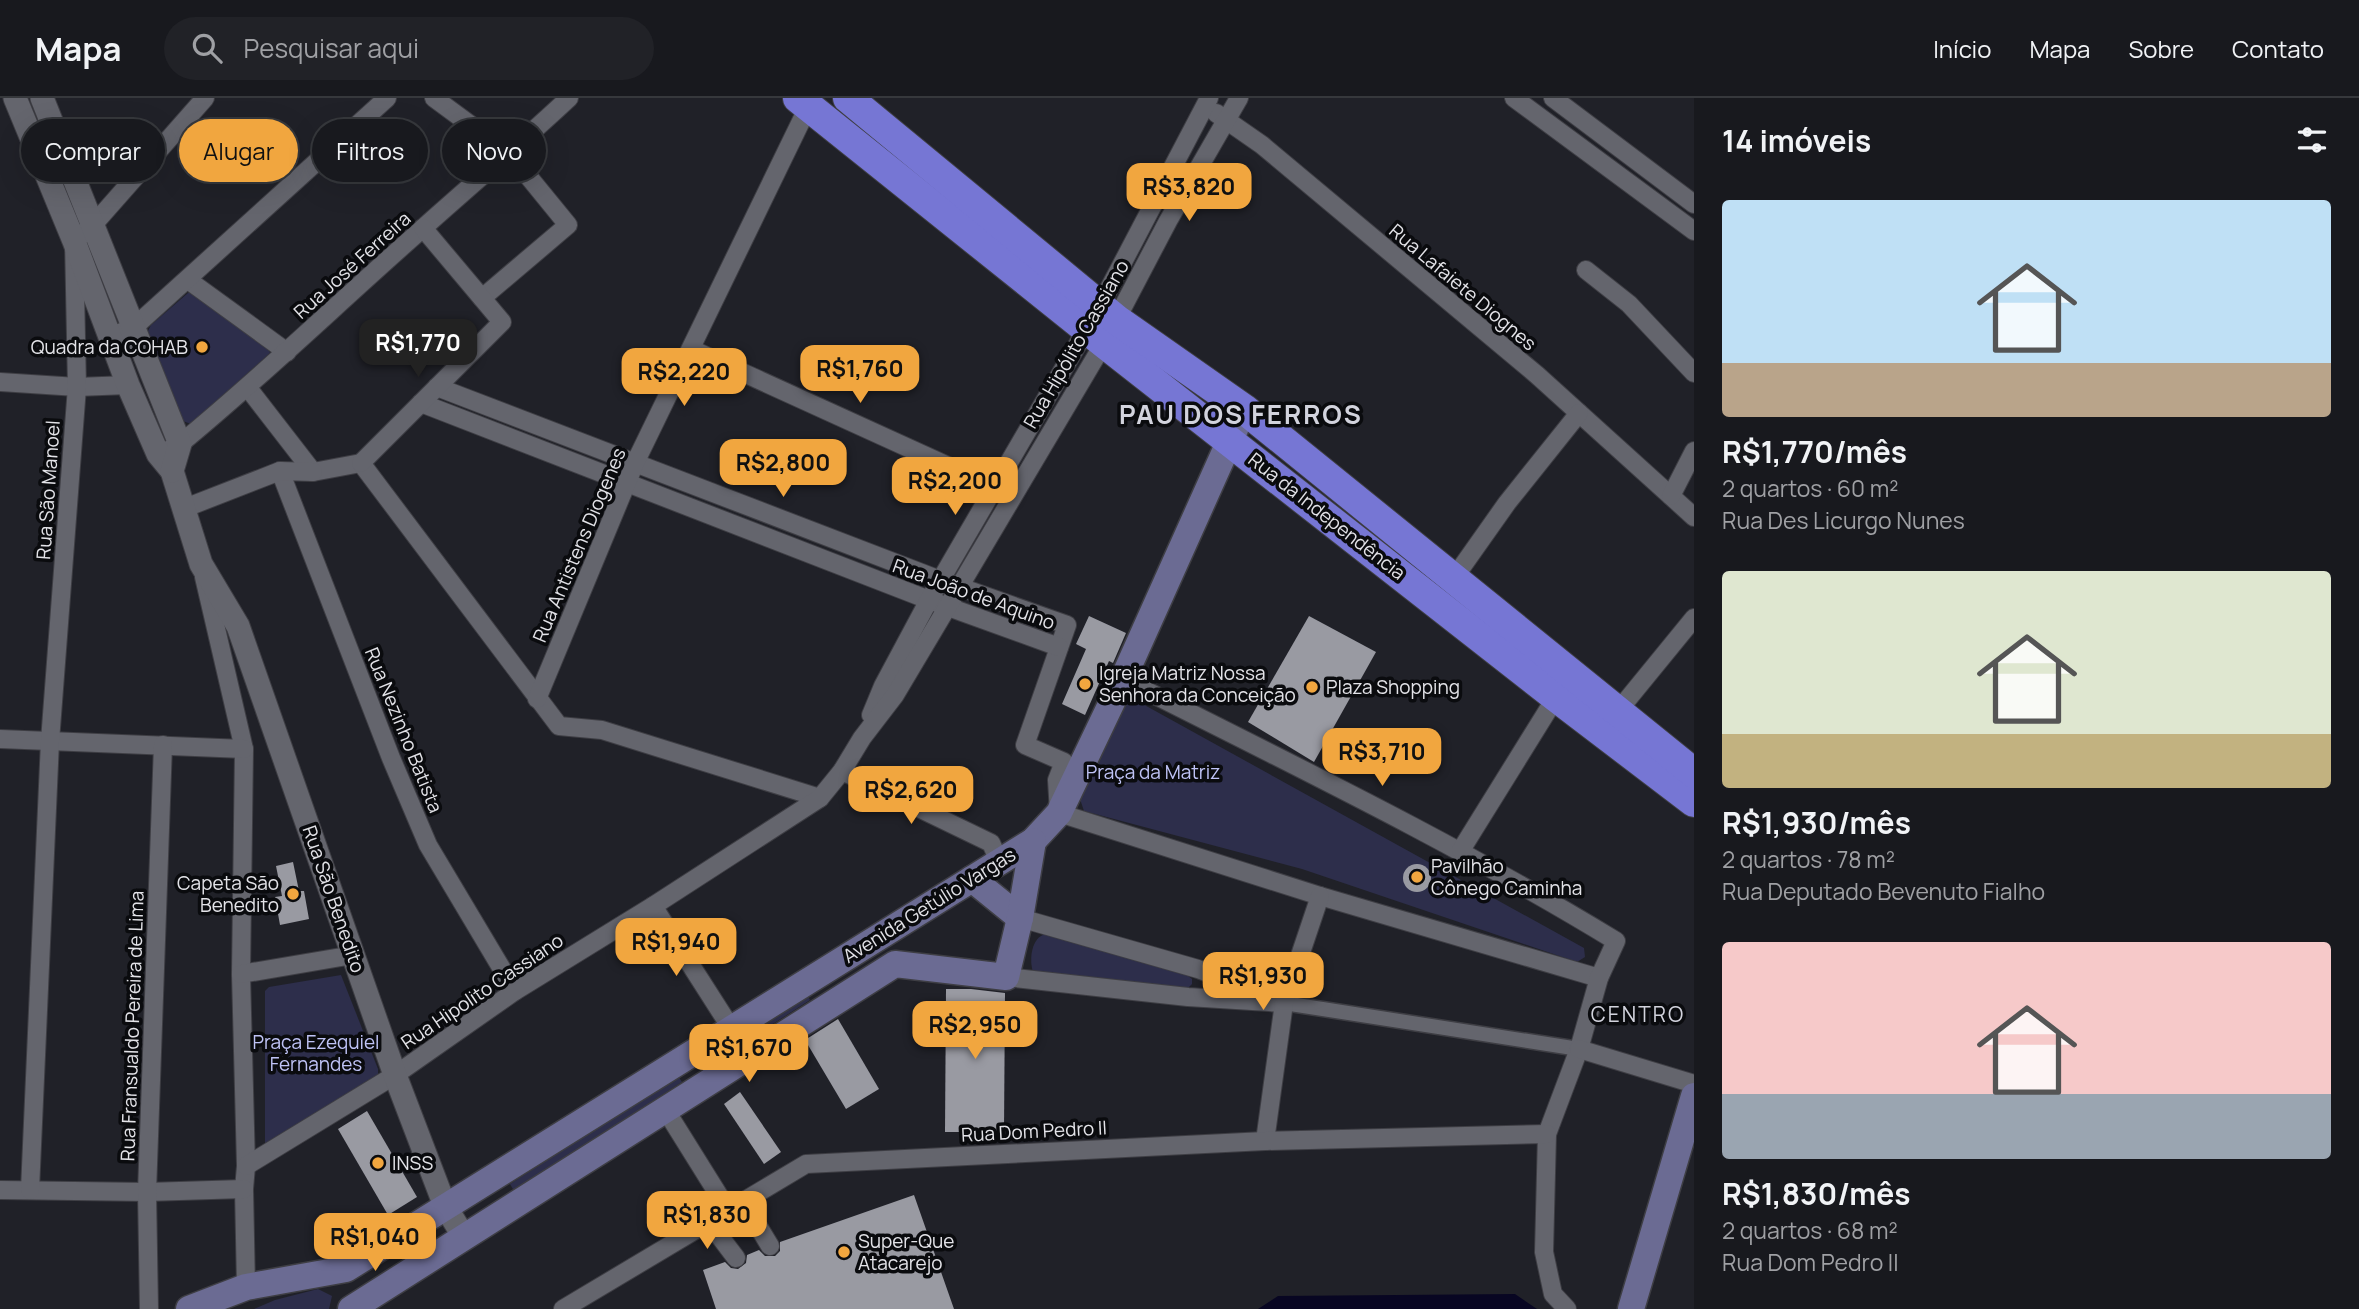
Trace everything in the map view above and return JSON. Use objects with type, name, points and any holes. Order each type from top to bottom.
[{"type":"highway","name":"Rua da Independência","points":[[848,98],[1230,440],[1556,697],[1694,802]]},
{"type":"highway","name":"Rua da Independência","points":[[803,102],[1102,325],[1244,409],[1694,773]]},
{"type":"main road","points":[[1033,841],[1059,813],[1123,679],[1244,409]]},
{"type":"main road","name":"Avenida Getúlio Vargas","points":[[189,1309],[246,1287],[346,1269],[1033,841]]},
{"type":"main road","name":"Avenida Getúlio Vargas","points":[[357,1305],[895,964],[1006,977],[1020,918],[1033,841]]},
{"type":"main road","points":[[972,878],[1020,918]]},
{"type":"main road","points":[[1634,1297],[1694,1096]]},
{"type":"main road","points":[[346,1269],[357,1305]]},
{"type":"street","points":[[15,98],[30,119]]},
{"type":"street","points":[[42,98],[44,119]]},
{"type":"street","points":[[74,241],[93,225],[205,98]]},
{"type":"street","points":[[111,337],[133,328],[387,98]]},
{"type":"street","points":[[434,98],[462,119]]},
{"type":"street","name":"Rua José Ferreira","points":[[546,120],[569,98]]},
{"type":"street","name":"Rua Hipólito Cassiano","points":[[862,738],[883,686],[993,487],[1168,221],[1239,98]]},
{"type":"street","points":[[1514,98],[1694,231]]},
{"type":"street","points":[[1553,98],[1694,204]]},
{"type":"street","name":"Rua Hipólito Cassiano","points":[[862,738],[895,695],[1012,496],[1102,325],[1204,100]]},
{"type":"street","name":"Rua Lafaiete Diognes","points":[[1204,100],[1225,120],[1262,145],[1536,375],[1694,517]]},
{"type":"street","name":"Rua Antistens Diogenes","points":[[537,699],[635,463],[691,349],[803,102]]},
{"type":"street","name":"Rua São Benedito","points":[[57,182],[74,241],[128,385],[185,508],[201,564],[238,626],[395,1075],[445,1206],[464,1237]]},
{"type":"street","points":[[69,182],[93,225],[180,444],[165,462]]},
{"type":"street","name":"Rua José Ferreira","points":[[180,444],[248,388],[422,228],[477,182]]},
{"type":"street","points":[[482,298],[568,225],[533,182]]},
{"type":"street","points":[[185,508],[280,471],[313,472],[361,463],[502,322],[422,228]]},
{"type":"street","name":"Rua São Manoel","points":[[30,1190],[50,741],[77,387],[74,241]]},
{"type":"street","points":[[1586,271],[1629,304],[1694,373]]},
{"type":"street","points":[[188,280],[287,352]]},
{"type":"street","points":[[691,349],[1012,496]]},
{"type":"street","points":[[0,382],[77,387],[128,385]]},
{"type":"street","name":"Rua João de Aquino","points":[[421,403],[929,600],[1059,647],[1067,625],[940,580],[437,387]]},
{"type":"street","points":[[248,388],[313,472]]},
{"type":"street","points":[[1454,578],[1507,503],[1578,413]]},
{"type":"street","points":[[1671,496],[1694,452]]},
{"type":"street","points":[[361,463],[559,726],[602,730],[820,798]]},
{"type":"street","name":"Rua Nezinho Batista","points":[[280,471],[390,758],[428,845],[515,991]]},
{"type":"street","points":[[201,564],[244,749],[241,974],[246,1287]]},
{"type":"street","points":[[1618,711],[1694,618]]},
{"type":"street","points":[[1059,647],[1025,745],[1064,762],[1058,780],[1059,813],[1320,896],[1599,978]]},
{"type":"street","points":[[1123,679],[1461,850],[1542,895],[1616,941],[1599,978],[1579,1049],[1547,1134],[1544,1252],[1553,1294],[1567,1309]]},
{"type":"street","points":[[1461,850],[1556,697]]},
{"type":"street","name":"Rua Hipolito Cassiano","points":[[246,1166],[395,1075],[515,991],[820,798],[842,771],[862,738]]},
{"type":"street","points":[[0,739],[244,749]]},
{"type":"street","name":"Rua Fransualdo Pereira de Lima","points":[[149,1309],[148,1192],[163,746]]},
{"type":"street","points":[[842,771],[991,844],[999,862]]},
{"type":"street","points":[[1265,1141],[1284,1003],[1320,896]]},
{"type":"street","points":[[653,906],[731,1028]]},
{"type":"street","points":[[1020,918],[1198,969],[1284,1003]]},
{"type":"street","points":[[241,974],[353,955]]},
{"type":"street","points":[[1006,977],[1188,997],[1284,1003],[1579,1049],[1694,1084]]},
{"type":"street","points":[[665,1110],[735,1205],[770,1246]]},
{"type":"street","name":"Rua Dom Pedro II","points":[[563,1309],[806,1164],[1265,1141],[1547,1134]]},
{"type":"street","points":[[0,1190],[148,1192],[244,1189]]},
{"type":"street","points":[[708,1222],[736,1258]]},
{"type":"green space","points":[[188,293],[192,293],[268,347],[270,353],[191,424],[183,421],[148,331],[151,325]]},
{"type":"green space","name":"Praça da Matriz","points":[[1130,697],[1584,948],[1585,957],[1577,962],[1302,869],[1084,811],[1079,796],[1122,700]]},
{"type":"green space","points":[[1046,934],[1187,975],[1192,979],[1192,984],[1183,989],[1033,972],[1031,961],[1034,944]]},
{"type":"green space","name":"Praça Ezequiel Fernandes","points":[[341,975],[378,1075],[265,1146],[265,991],[269,987]]},
{"type":"green space","points":[[806,993],[810,1000],[708,1066],[704,1059]]},
{"type":"green space","points":[[678,1076],[682,1082],[514,1191],[510,1184]]},
{"type":"green space","points":[[318,1289],[332,1296],[329,1309],[254,1309],[275,1300]]},
{"type":"shaded area","points":[[1515,1294],[1537,1309],[1258,1309],[1278,1296]]},
{"type":"building","name":"Igreja Matriz Nossa Senhora da Conceição","points":[[1089,616],[1126,633],[1113,663],[1109,661],[1085,715],[1062,704],[1086,649],[1076,644]]},
{"type":"building","name":"Plaza Shopping","points":[[1309,616],[1376,652],[1314,762],[1248,722]]},
{"type":"building","name":"Capeta São Benedito","points":[[293,862],[299,891],[304,891],[309,919],[280,925],[275,897],[282,896],[276,866]]},
{"type":"building","name":"Pavilhão Cônego Caminha","points":[[1417,864],[1427,868],[1431,878],[1427,888],[1417,892],[1407,888],[1403,878],[1407,868]]},
{"type":"building","points":[[946,989],[1005,993],[1004,1132],[945,1132]]},
{"type":"building","points":[[838,1019],[879,1089],[846,1109],[805,1040]]},
{"type":"building","points":[[740,1092],[781,1152],[764,1164],[724,1104]]},
{"type":"building","name":"INSS","points":[[367,1111],[417,1197],[388,1215],[338,1129]]},
{"type":"building","name":"Super-Que Atacarejo","points":[[914,1195],[954,1309],[716,1309],[703,1270],[725,1262],[731,1268],[738,1269],[746,1263],[747,1255],[759,1250],[765,1256],[775,1256],[780,1251],[780,1242]]},
{"type":"place","name":"Quadra da COHAB","points":[[202,347]]},
{"type":"place","name":"Igreja Matriz Nossa Senhora da Conceição","points":[[1085,684]]},
{"type":"place","name":"Plaza Shopping","points":[[1312,687]]},
{"type":"place","name":"Pavilhão Cônego Caminha","points":[[1417,877]]},
{"type":"place","name":"Capeta São Benedito","points":[[293,894]]},
{"type":"place","name":"INSS","points":[[378,1163]]},
{"type":"place","name":"Super-Que Atacarejo","points":[[844,1252]]},
{"type":"district","name":"PAU DOS FERROS","points":[[1241,414]]},
{"type":"district","name":"CENTRO","points":[[1638,1014]]}]
